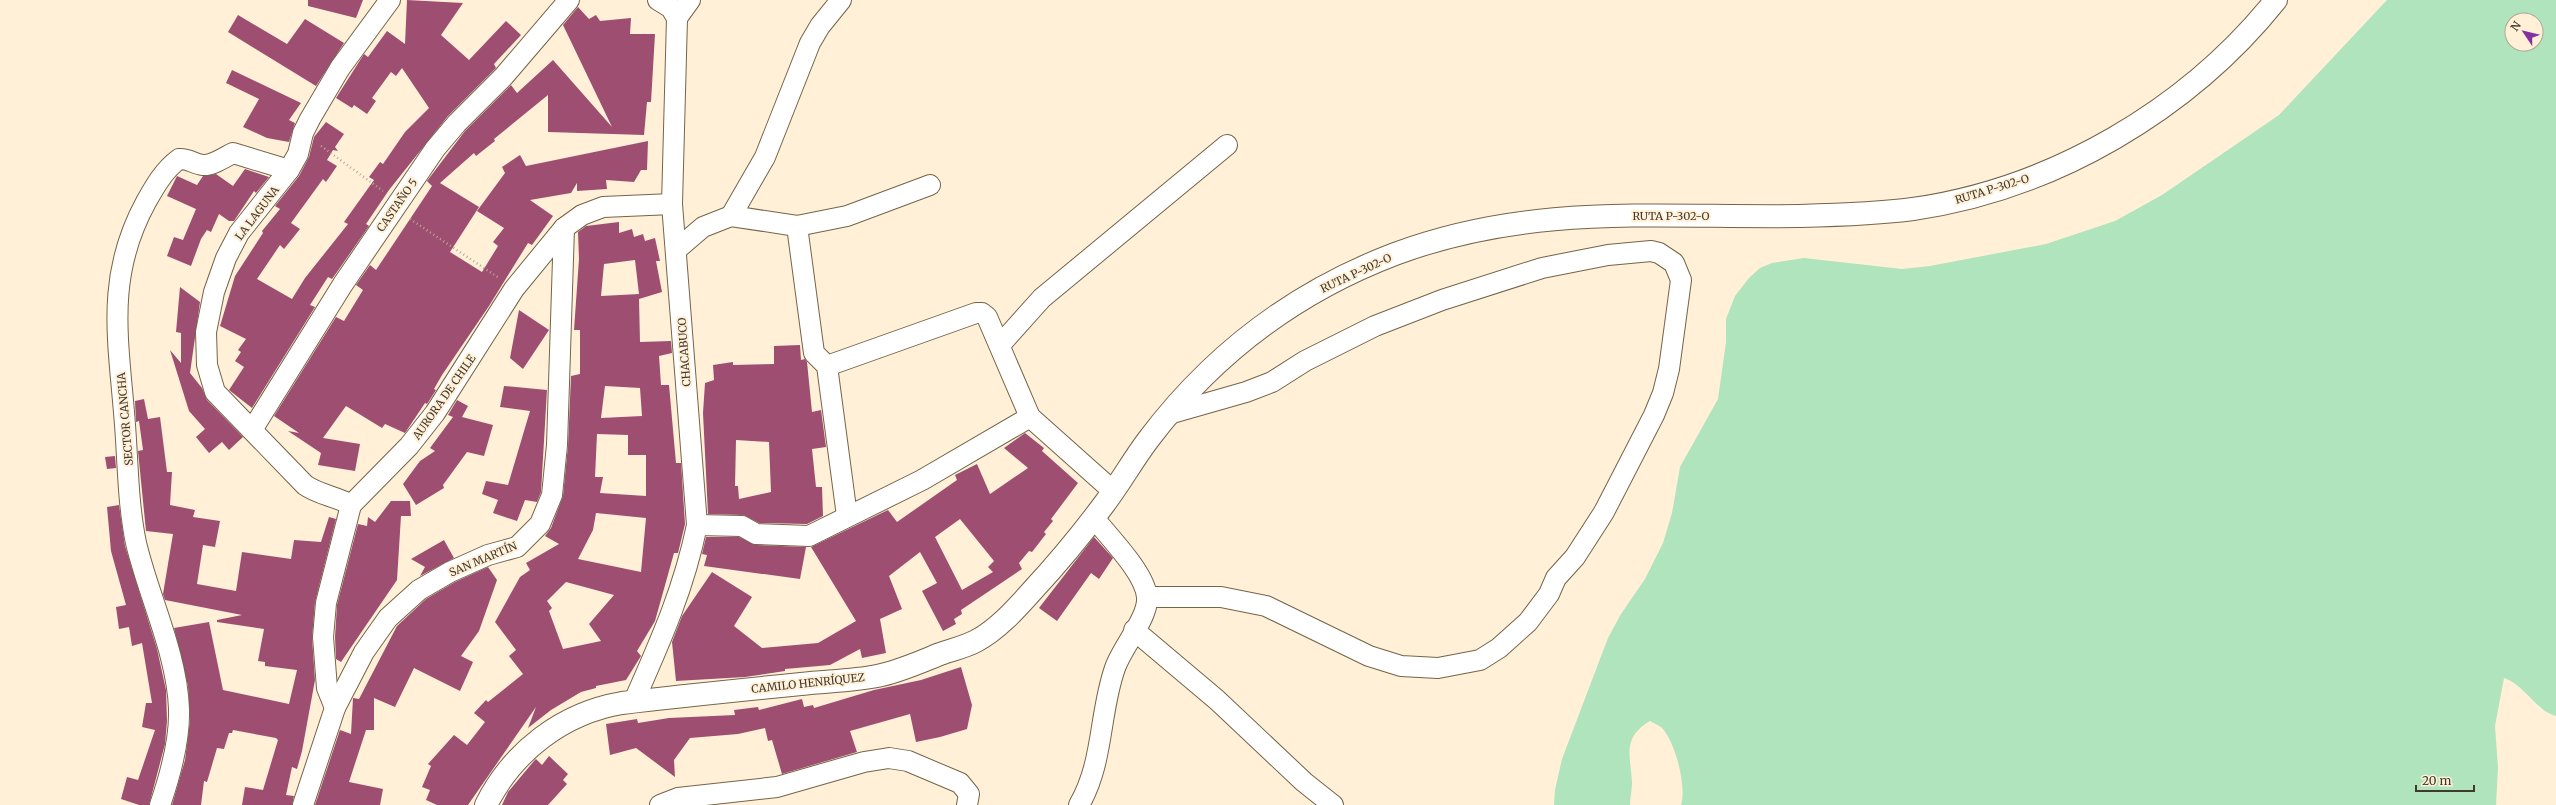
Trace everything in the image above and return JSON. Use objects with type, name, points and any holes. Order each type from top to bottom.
[{"type":"street","name":"LA LAGUNA","points":[[351,505],[338,497],[313,491],[305,485],[215,392],[207,365],[206,332],[214,292],[226,258],[240,233],[288,170],[298,154],[303,133],[340,68],[390,0]]},
{"type":"street","name":"CASTAÑO 5","points":[[252,430],[343,284],[435,149],[457,123],[504,76],[569,0]]},
{"type":"street","points":[[658,0],[671,8],[677,18],[690,0]]},
{"type":"street","points":[[731,216],[765,157],[810,43],[820,26],[841,0]]},
{"type":"street","name":"RUTA P-302-O","points":[[1104,504],[1146,442],[1169,414],[1195,384],[1238,344],[1297,302],[1363,267],[1397,254],[1456,236],[1528,221],[1566,217],[1796,216],[1881,212],[1949,202],[2021,181],[2092,150],[2154,112],[2213,66],[2246,35],[2276,0]]},
{"type":"street","name":"CHACABUCO","points":[[634,701],[678,599],[689,564],[697,525],[672,204],[677,18]]},
{"type":"street","points":[[1000,345],[1020,321],[1057,285],[1227,145]]},
{"type":"street","name":"SECTOR CANCHA","points":[[160,805],[174,753],[179,709],[174,674],[136,542],[119,354],[119,278],[125,248],[136,221],[160,179],[179,159],[186,158],[203,165],[211,164],[233,153],[288,170]]},
{"type":"street","points":[[676,250],[703,227],[731,216],[797,226],[847,216],[930,185]]},
{"type":"street","name":"AURORA DE CHILE","points":[[351,505],[409,446],[435,413],[514,289],[564,228],[582,215],[602,207],[672,204]]},
{"type":"street","points":[[797,226],[814,353],[827,366],[847,516]]},
{"type":"street","name":"SAN MARTÍN","points":[[303,805],[335,708],[364,652],[388,618],[419,590],[450,572],[488,555],[517,547],[540,524],[552,495],[557,445],[564,228]]},
{"type":"street","points":[[1147,597],[1220,597],[1254,602],[1284,612],[1369,656],[1401,666],[1438,668],[1480,660],[1499,648],[1528,622],[1549,594],[1556,578],[1579,552],[1604,512],[1654,415],[1663,393],[1669,369],[1681,280],[1674,263],[1663,255],[1651,251],[1608,255],[1542,268],[1401,315],[1340,343],[1272,382],[1246,392],[1169,414]]},
{"type":"street","points":[[827,366],[976,313],[982,313],[987,317],[1000,345],[1030,417],[1104,504],[1139,575],[1147,597],[1144,616],[1134,630],[1117,662],[1111,679],[1097,760],[1079,805]]},
{"type":"street","points":[[697,525],[742,526],[756,534],[809,536],[922,480],[1030,417]]},
{"type":"street","name":"CAMILO HENRÍQUEZ","points":[[486,805],[503,775],[518,758],[553,729],[591,711],[634,701],[881,676],[976,641],[1013,612],[1104,504]]},
{"type":"street","points":[[335,708],[327,688],[323,637],[326,602],[351,505]]},
{"type":"street","points":[[1134,630],[1217,700],[1304,782],[1333,805]]},
{"type":"street","points":[[660,805],[678,798],[777,787],[864,762],[890,758],[908,761],[960,783],[969,794],[967,805]]},
{"type":"path","points":[[303,133],[397,206],[514,289]]},
{"type":"green space","points":[[2387,0],[2556,0],[2556,716],[2542,708],[2518,686],[2504,678],[2495,726],[2498,768],[2496,805],[1681,805],[1681,776],[1671,742],[1661,727],[1650,721],[1641,727],[1631,741],[1630,756],[1632,783],[1630,805],[1554,805],[1555,790],[1562,759],[1608,638],[1621,614],[1645,579],[1663,543],[1672,513],[1680,467],[1718,399],[1726,342],[1726,319],[1735,296],[1749,278],[1760,268],[1772,263],[1804,258],[1902,269],[1930,266],[2046,244],[2115,221],[2162,195],[2279,115]]},
{"type":"building","points":[[308,0],[363,0],[356,18],[308,6]]},
{"type":"building","points":[[407,0],[463,3],[441,35],[469,60],[506,21],[521,35],[494,64],[496,68],[448,116],[389,190],[366,224],[369,226],[332,279],[328,277],[310,305],[315,307],[252,408],[229,390],[244,367],[235,361],[241,352],[238,350],[246,339],[220,326],[235,276],[263,233],[262,231],[280,209],[275,206],[299,176],[309,157],[314,137],[326,122],[344,134],[335,147],[338,151],[333,150],[327,160],[337,166],[326,182],[323,179],[291,223],[300,229],[284,249],[280,245],[257,279],[292,299],[305,278],[348,224],[344,222],[374,180],[369,177],[380,162],[383,164],[405,132],[429,108],[402,68],[396,76],[391,72],[372,98],[376,101],[367,114],[354,105],[352,108],[336,98],[364,54],[368,57],[387,31],[405,44]]},
{"type":"building","points":[[578,7],[589,19],[596,15],[600,21],[631,18],[630,34],[655,34],[651,102],[647,102],[644,135],[548,132],[548,95],[494,139],[495,141],[476,156],[474,153],[440,183],[479,207],[450,252],[482,272],[498,246],[493,242],[504,228],[477,211],[505,173],[502,167],[520,155],[526,166],[648,141],[647,170],[641,170],[634,182],[606,180],[607,189],[577,191],[577,183],[571,193],[530,200],[553,216],[532,245],[528,243],[489,306],[442,375],[434,389],[436,390],[427,404],[425,403],[405,433],[385,424],[382,428],[346,406],[323,438],[360,444],[355,471],[318,465],[321,453],[288,431],[299,433],[274,416],[336,317],[344,321],[363,290],[356,285],[370,265],[376,270],[432,186],[427,181],[465,131],[511,85],[517,93],[553,60],[612,127],[563,25]]},
{"type":"building","points":[[238,15],[287,44],[305,19],[344,43],[316,86],[228,32]]},
{"type":"building","points":[[232,70],[301,103],[289,120],[295,123],[289,142],[267,138],[243,127],[259,99],[226,83]]},
{"type":"building","points":[[245,169],[269,177],[256,193],[254,191],[234,221],[229,221],[219,214],[211,232],[207,230],[201,239],[191,266],[167,256],[174,237],[183,240],[196,209],[167,196],[177,176],[197,185],[203,176],[216,174],[233,186]]},
{"type":"building","points":[[619,222],[619,233],[632,229],[634,237],[643,234],[645,241],[655,238],[660,261],[656,261],[662,292],[639,299],[640,342],[671,341],[672,353],[659,356],[661,385],[669,385],[676,463],[681,463],[685,524],[678,553],[674,553],[655,621],[637,651],[641,656],[626,680],[596,686],[596,688],[581,692],[551,710],[528,728],[536,707],[468,805],[437,805],[426,800],[430,790],[422,787],[431,766],[428,764],[454,735],[467,745],[485,722],[474,713],[486,700],[488,702],[523,674],[509,656],[516,650],[495,622],[520,577],[530,570],[526,563],[559,544],[545,536],[551,528],[563,496],[568,446],[571,376],[580,374],[580,330],[574,330],[579,259],[578,232],[586,226]],"holes":[[[635,260],[639,294],[601,296],[604,264]],[[605,386],[640,388],[642,416],[601,418]],[[597,434],[628,435],[628,455],[646,455],[646,496],[600,493],[603,477],[595,477]],[[596,513],[646,518],[641,572],[578,559],[593,530]],[[566,582],[614,595],[589,624],[601,641],[563,649],[549,611],[552,608],[547,601]]]},
{"type":"building","points":[[180,287],[200,302],[190,373],[202,388],[207,400],[243,437],[229,450],[222,442],[209,453],[196,437],[205,429],[189,411],[170,350],[181,363],[181,333],[176,332]]},
{"type":"building","points":[[519,310],[549,330],[523,369],[510,358]]},
{"type":"building","points":[[800,345],[801,360],[805,359],[807,362],[812,412],[821,410],[826,447],[812,449],[816,487],[822,487],[823,516],[807,524],[759,523],[743,515],[708,514],[703,413],[705,383],[714,380],[713,365],[733,362],[733,365],[774,364],[774,346]],"holes":[[[736,440],[769,442],[771,492],[739,499],[738,486],[735,486]]]},
{"type":"building","points":[[504,386],[547,390],[541,492],[537,502],[525,500],[517,521],[493,513],[498,500],[482,494],[486,481],[508,485],[530,411],[500,407]]},
{"type":"building","points":[[144,399],[148,419],[160,417],[167,472],[172,472],[170,505],[195,510],[193,517],[220,521],[215,547],[203,545],[197,584],[236,591],[242,552],[291,559],[294,540],[321,542],[329,517],[336,519],[315,602],[312,638],[315,680],[302,751],[297,769],[292,767],[286,795],[294,796],[292,805],[242,805],[245,787],[263,790],[278,740],[276,738],[233,730],[232,733],[229,733],[224,749],[217,748],[207,782],[204,781],[201,805],[172,805],[185,760],[190,721],[188,686],[174,628],[209,622],[223,690],[289,704],[297,670],[265,666],[265,662],[258,661],[264,629],[217,622],[217,620],[242,615],[165,600],[163,594],[173,534],[146,531],[138,451],[143,450],[139,421],[136,422],[135,401]]},
{"type":"building","points":[[457,400],[468,406],[462,417],[493,425],[484,456],[467,452],[443,485],[444,488],[416,505],[403,484],[420,461],[435,451],[430,448],[453,417],[448,415]]},
{"type":"building","points":[[1025,433],[1044,448],[1042,451],[1078,483],[1051,519],[1053,521],[1044,532],[1046,534],[1032,552],[1029,551],[1019,563],[1022,569],[961,610],[962,614],[954,619],[956,624],[943,631],[922,591],[937,583],[920,552],[889,576],[902,609],[880,619],[886,653],[862,658],[860,649],[830,665],[785,669],[785,671],[745,677],[676,681],[672,642],[682,616],[712,572],[752,597],[734,626],[762,648],[818,643],[856,621],[811,547],[888,510],[897,522],[957,480],[955,475],[977,464],[990,494],[1028,468],[1004,448]],"holes":[[[960,519],[994,561],[988,567],[993,572],[962,590],[935,537]]]},
{"type":"building","points":[[115,456],[116,468],[107,469],[105,457]]},
{"type":"building","points":[[391,501],[410,501],[411,516],[401,516],[397,580],[341,662],[336,659],[335,637],[337,605],[358,524],[367,526],[368,517],[375,522]]},
{"type":"building","points":[[119,505],[125,546],[157,649],[166,690],[167,721],[165,744],[149,805],[139,805],[121,799],[127,777],[138,780],[155,730],[142,727],[146,703],[152,703],[142,643],[132,646],[129,627],[119,629],[116,607],[126,605],[111,551],[107,507]]},
{"type":"building","points":[[706,537],[739,537],[756,545],[806,547],[800,579],[704,566],[707,555],[702,554]]},
{"type":"building","points":[[1094,537],[1113,558],[1099,579],[1091,573],[1057,621],[1039,608]]},
{"type":"building","points":[[444,540],[454,558],[420,576],[425,567],[411,559]]},
{"type":"building","points":[[488,567],[497,580],[479,631],[461,656],[473,662],[460,691],[414,668],[395,707],[374,698],[374,730],[366,730],[349,782],[383,789],[380,805],[315,805],[340,730],[351,734],[353,698],[359,699],[397,626],[426,599],[455,582]]},
{"type":"building","points":[[961,667],[972,705],[967,729],[940,737],[916,742],[910,714],[850,731],[857,752],[782,774],[772,740],[768,741],[765,728],[738,734],[690,738],[674,760],[675,777],[636,748],[610,755],[606,724],[637,719],[638,723],[669,718],[735,715],[734,710],[758,707],[759,710],[802,699],[804,707],[813,705],[814,708],[874,690],[921,680]]},
{"type":"building","points":[[549,756],[568,774],[563,780],[567,784],[548,805],[502,805],[508,792],[534,761],[536,759],[542,765]]}]
